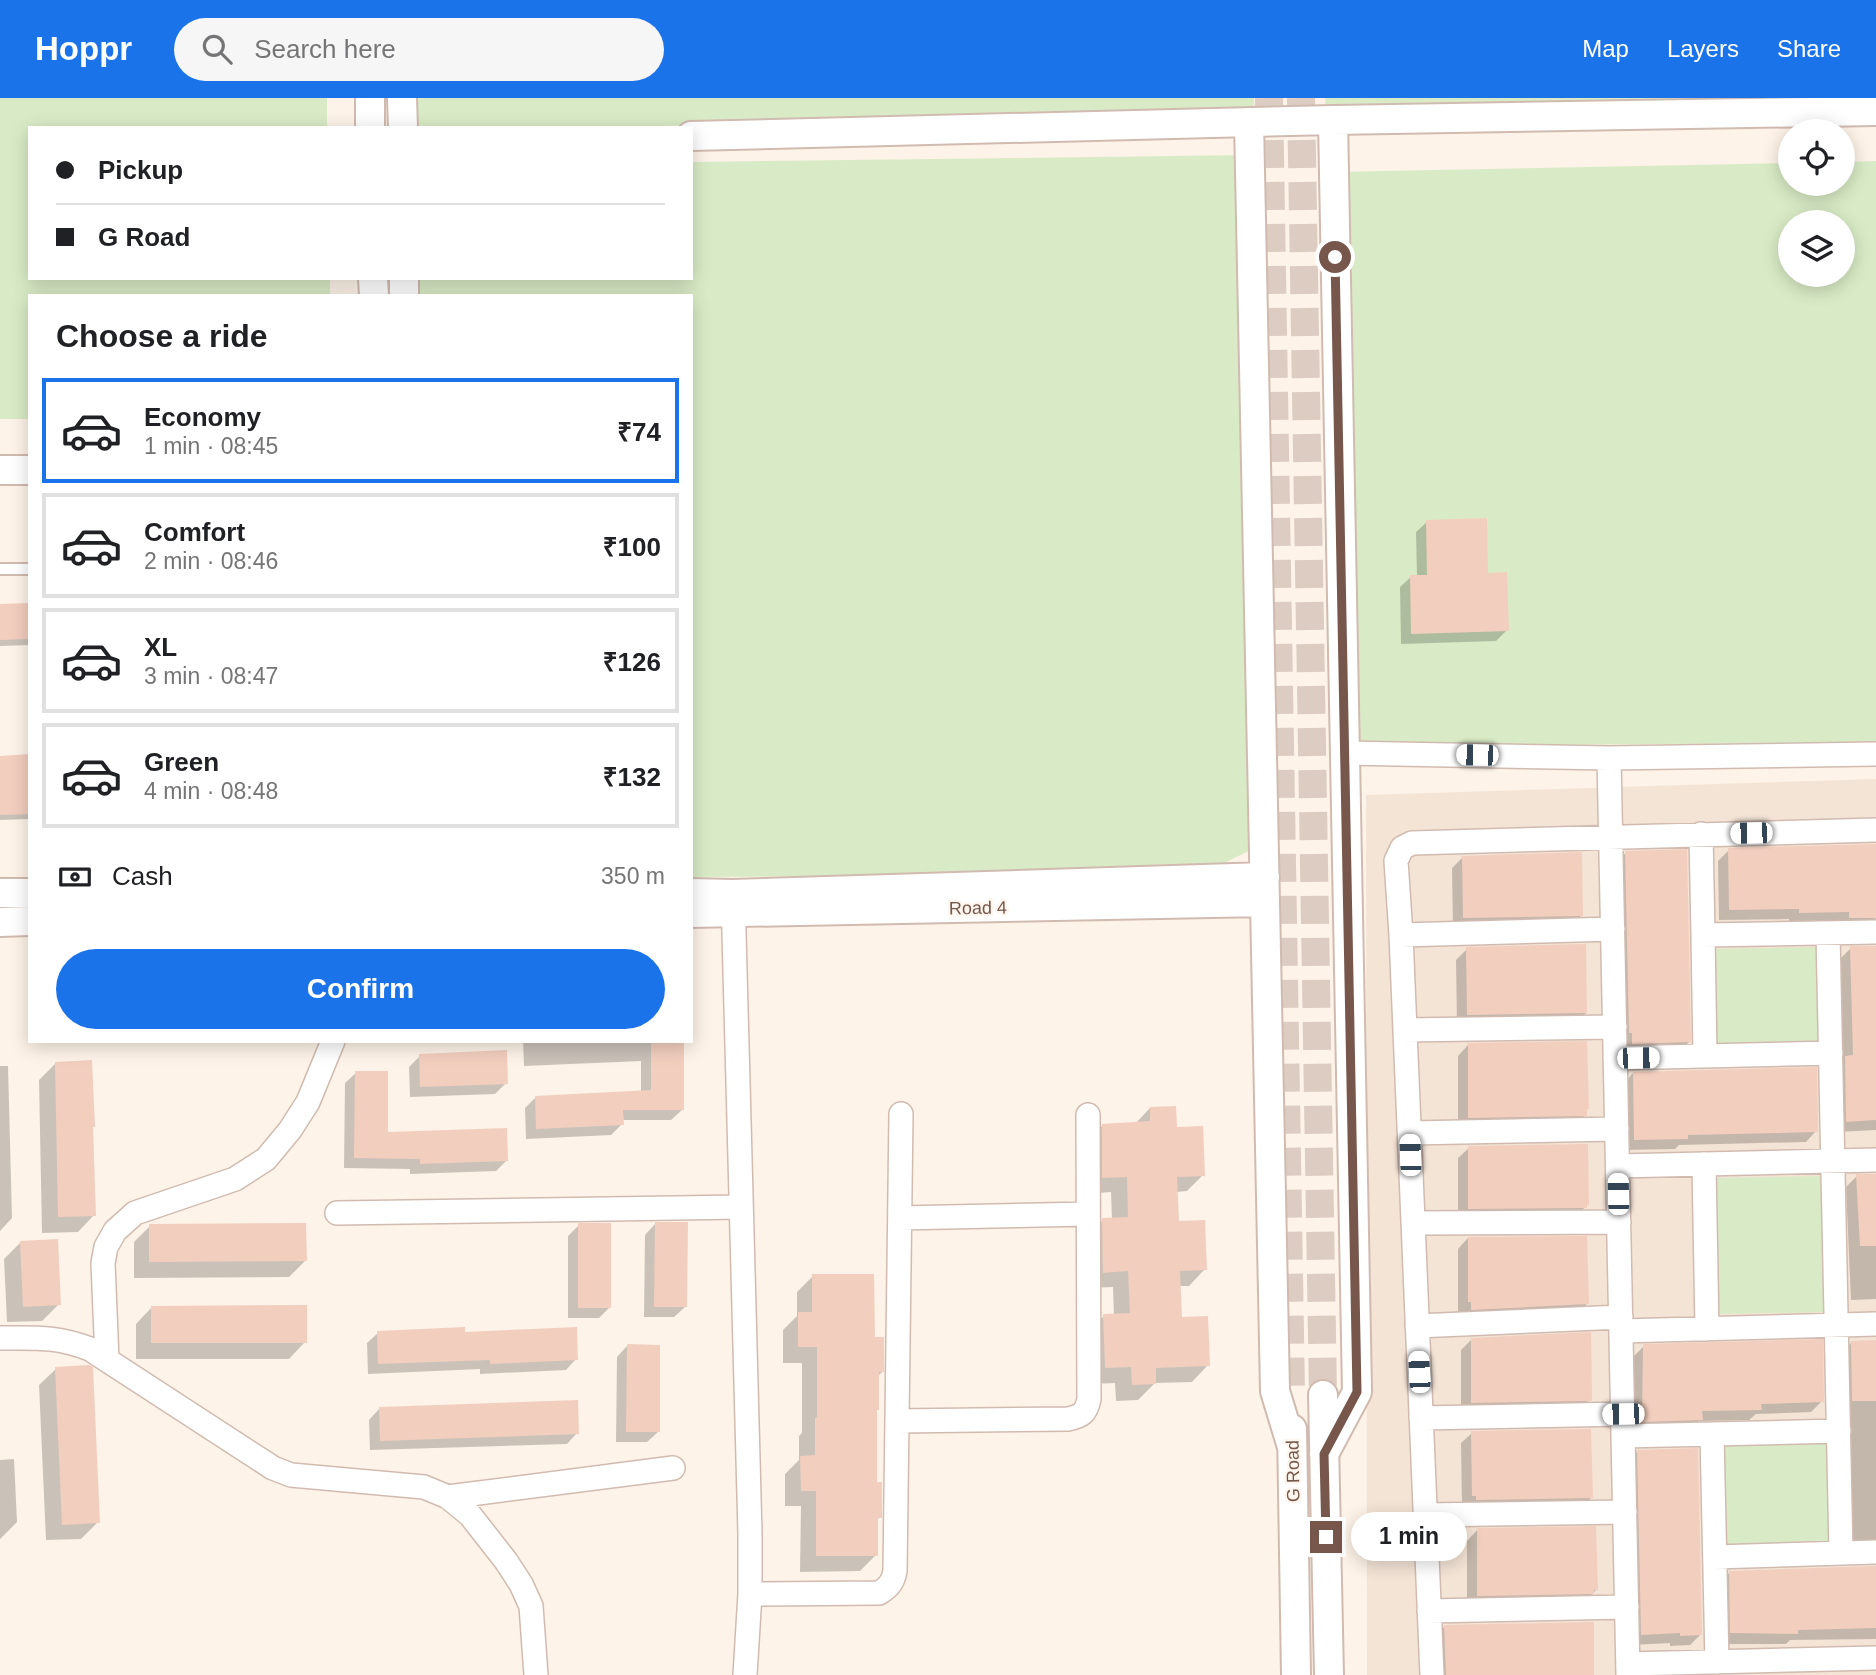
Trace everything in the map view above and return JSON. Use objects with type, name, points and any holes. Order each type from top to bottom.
[{"type":"street","points":[[370,98],[370,126]]},
{"type":"street","points":[[402,98],[402,126]]},
{"type":"street","points":[[693,136],[1333,120],[1876,111]]},
{"type":"street","points":[[1324,1454],[1357,1392],[1333,120]]},
{"type":"street","points":[[1249,122],[1275,1391],[1292,1447]]},
{"type":"street","points":[[0,470],[28,470]]},
{"type":"street","points":[[1345,753],[1609,758],[1876,754]]},
{"type":"street","points":[[1609,758],[1628,1670],[1717,1662],[1876,1658]]},
{"type":"street","points":[[1432,1675],[1396,861],[1402,848],[1412,843],[1876,830]]},
{"type":"street","points":[[1701,834],[1705,1056]]},
{"type":"street","name":"Road 4","points":[[693,913],[733,903],[1265,890]]},
{"type":"street","points":[[0,893],[28,893]]},
{"type":"street","name":"Road 4","points":[[693,893],[733,903]]},
{"type":"street","points":[[733,903],[750,1534],[750,1594],[745,1675]]},
{"type":"street","points":[[0,922],[28,921]]},
{"type":"street","points":[[1401,935],[1613,929]]},
{"type":"street","points":[[1703,935],[1876,932]]},
{"type":"street","points":[[1828,933],[1842,1553]]},
{"type":"street","points":[[1405,1030],[1615,1027]]},
{"type":"street","points":[[107,1360],[103,1263],[106,1247],[115,1231],[135,1213],[235,1179],[266,1159],[290,1130],[308,1102],[332,1043]]},
{"type":"street","points":[[1615,1058],[1831,1053]]},
{"type":"street","points":[[750,1594],[879,1593],[893,1581],[901,1114]]},
{"type":"street","points":[[897,1421],[1068,1419],[1079,1417],[1086,1410],[1087,1115]]},
{"type":"street","points":[[1410,1133],[1617,1129]]},
{"type":"street","points":[[1618,1166],[1876,1160]]},
{"type":"street","points":[[1704,1164],[1707,1329]]},
{"type":"street","points":[[337,1213],[741,1207]]},
{"type":"street","points":[[900,1218],[1088,1214]]},
{"type":"street","points":[[1413,1223],[1619,1222]]},
{"type":"street","points":[[1417,1326],[1621,1324],[1707,1329],[1876,1324]]},
{"type":"street","points":[[0,1338],[46,1338],[69,1341],[90,1349],[273,1468],[291,1475],[424,1487],[448,1497],[470,1515],[506,1560],[521,1584],[531,1606],[536,1675]]},
{"type":"street","name":"G Road","points":[[1292,1393],[1296,1675]]},
{"type":"street","name":"G Road","points":[[1323,1395],[1329,1675]]},
{"type":"street","points":[[1421,1418],[1623,1425],[1712,1434],[1839,1431]]},
{"type":"street","points":[[1712,1434],[1717,1662]]},
{"type":"street","points":[[448,1497],[673,1468]]},
{"type":"street","points":[[1425,1515],[1625,1512]]},
{"type":"street","points":[[1715,1557],[1876,1552]]},
{"type":"street","points":[[1429,1611],[1627,1607]]},
{"type":"lane","points":[[0,569],[28,569]]},
{"type":"shaded area","points":[[1876,779],[1876,1675],[1367,1675],[1366,795]]},
{"type":"green space","points":[[0,98],[327,98],[327,126],[28,126],[28,280],[330,280],[330,294],[28,294],[28,419],[0,419]]},
{"type":"green space","points":[[410,98],[1254,98],[1255,115],[658,126],[410,126]]},
{"type":"green space","points":[[1325,98],[1876,98],[1326,112]]},
{"type":"green space","points":[[1247,155],[1271,840],[1202,874],[693,877],[693,294],[412,294],[411,280],[693,280],[693,162]]},
{"type":"green space","points":[[1876,161],[1876,742],[1335,747],[1331,172],[1778,163],[1778,196],[1855,196],[1855,162]]},
{"type":"green space","points":[[1825,947],[1826,1042],[1717,1045],[1716,949]]},
{"type":"green space","points":[[1825,1176],[1827,1312],[1718,1314],[1715,1178]]},
{"type":"green space","points":[[1723,1441],[1830,1441],[1829,1546],[1723,1545]]},
{"type":"building","points":[[1487,518],[1488,573],[1507,572],[1509,631],[1411,634],[1410,575],[1427,575],[1426,520]]},
{"type":"building","points":[[28,603],[28,639],[0,640],[0,604]]},
{"type":"building","points":[[28,754],[28,814],[0,815],[0,756]]},
{"type":"building","points":[[1876,844],[1876,918],[1849,918],[1849,912],[1799,913],[1799,909],[1729,910],[1728,848]]},
{"type":"building","points":[[1687,849],[1691,1042],[1632,1044],[1632,1033],[1629,1033],[1625,851]]},
{"type":"building","points":[[1582,852],[1583,916],[1463,918],[1462,856]]},
{"type":"building","points":[[1586,944],[1587,1013],[1467,1015],[1466,947]]},
{"type":"building","points":[[1850,946],[1876,946],[1876,1120],[1846,1122],[1845,1056],[1853,1055]]},
{"type":"building","points":[[1587,1041],[1587,1116],[1468,1118],[1468,1043]]},
{"type":"building","points":[[651,1043],[684,1043],[684,1110],[623,1110],[624,1125],[536,1129],[535,1096],[651,1090]]},
{"type":"building","points":[[507,1050],[508,1084],[420,1087],[419,1054]]},
{"type":"building","points":[[92,1060],[96,1216],[58,1217],[55,1062]]},
{"type":"building","points":[[1817,1067],[1818,1132],[1688,1135],[1688,1139],[1634,1140],[1633,1072]]},
{"type":"building","points":[[355,1071],[388,1071],[388,1132],[507,1128],[508,1161],[420,1164],[420,1159],[354,1158]]},
{"type":"building","points":[[1176,1106],[1177,1127],[1203,1126],[1205,1176],[1177,1177],[1179,1221],[1205,1220],[1207,1270],[1180,1271],[1182,1317],[1208,1316],[1210,1366],[1156,1368],[1156,1384],[1132,1385],[1131,1367],[1105,1368],[1103,1314],[1130,1313],[1128,1271],[1103,1273],[1102,1218],[1128,1217],[1127,1177],[1102,1178],[1102,1124],[1150,1121],[1150,1107]]},
{"type":"building","points":[[1588,1144],[1587,1208],[1468,1209],[1468,1146]]},
{"type":"building","points":[[1856,1174],[1876,1174],[1876,1246],[1860,1246]]},
{"type":"building","points":[[655,1222],[688,1222],[687,1307],[654,1307]]},
{"type":"building","points":[[306,1223],[307,1261],[149,1262],[149,1224]]},
{"type":"building","points":[[578,1223],[611,1223],[611,1308],[578,1308]]},
{"type":"building","points":[[1587,1236],[1589,1304],[1471,1310],[1471,1302],[1468,1302],[1468,1237]]},
{"type":"building","points":[[58,1239],[61,1305],[23,1307],[20,1241]]},
{"type":"building","points":[[812,1274],[874,1274],[875,1337],[884,1337],[884,1372],[879,1372],[877,1410],[877,1482],[882,1482],[878,1556],[816,1556],[816,1491],[801,1491],[800,1456],[815,1455],[817,1347],[798,1347],[798,1312],[812,1312]]},
{"type":"building","points":[[307,1305],[307,1343],[151,1343],[151,1306]]},
{"type":"building","points":[[465,1327],[465,1332],[577,1327],[578,1360],[490,1364],[490,1360],[378,1364],[377,1331]]},
{"type":"building","points":[[1591,1332],[1591,1401],[1471,1403],[1471,1338]]},
{"type":"building","points":[[1823,1339],[1824,1402],[1761,1404],[1762,1410],[1702,1411],[1703,1420],[1642,1422],[1643,1344]]},
{"type":"building","points":[[1876,1340],[1876,1401],[1852,1401],[1851,1341]]},
{"type":"building","points":[[627,1344],[660,1345],[660,1432],[626,1432]]},
{"type":"building","points":[[55,1367],[93,1367],[100,1523],[62,1525]]},
{"type":"building","points":[[578,1400],[579,1434],[380,1441],[379,1407]]},
{"type":"building","points":[[1591,1429],[1593,1498],[1476,1500],[1476,1496],[1472,1496],[1471,1431]]},
{"type":"building","points":[[1698,1448],[1702,1635],[1641,1635],[1637,1450]]},
{"type":"building","points":[[1596,1526],[1598,1590],[1594,1590],[1594,1594],[1477,1596],[1477,1528]]},
{"type":"building","points":[[1876,1566],[1876,1628],[1798,1630],[1798,1634],[1730,1633],[1729,1571]]},
{"type":"building","points":[[1594,1622],[1594,1675],[1446,1675],[1444,1625]]},
{"type":"tunnel","points":[[1269,98],[1291,1393]]},
{"type":"tunnel","points":[[1301,98],[1323,1395]]},
{"type":"route","points":[[1326,1537],[1324,1454],[1357,1392],[1335,257]]}]
